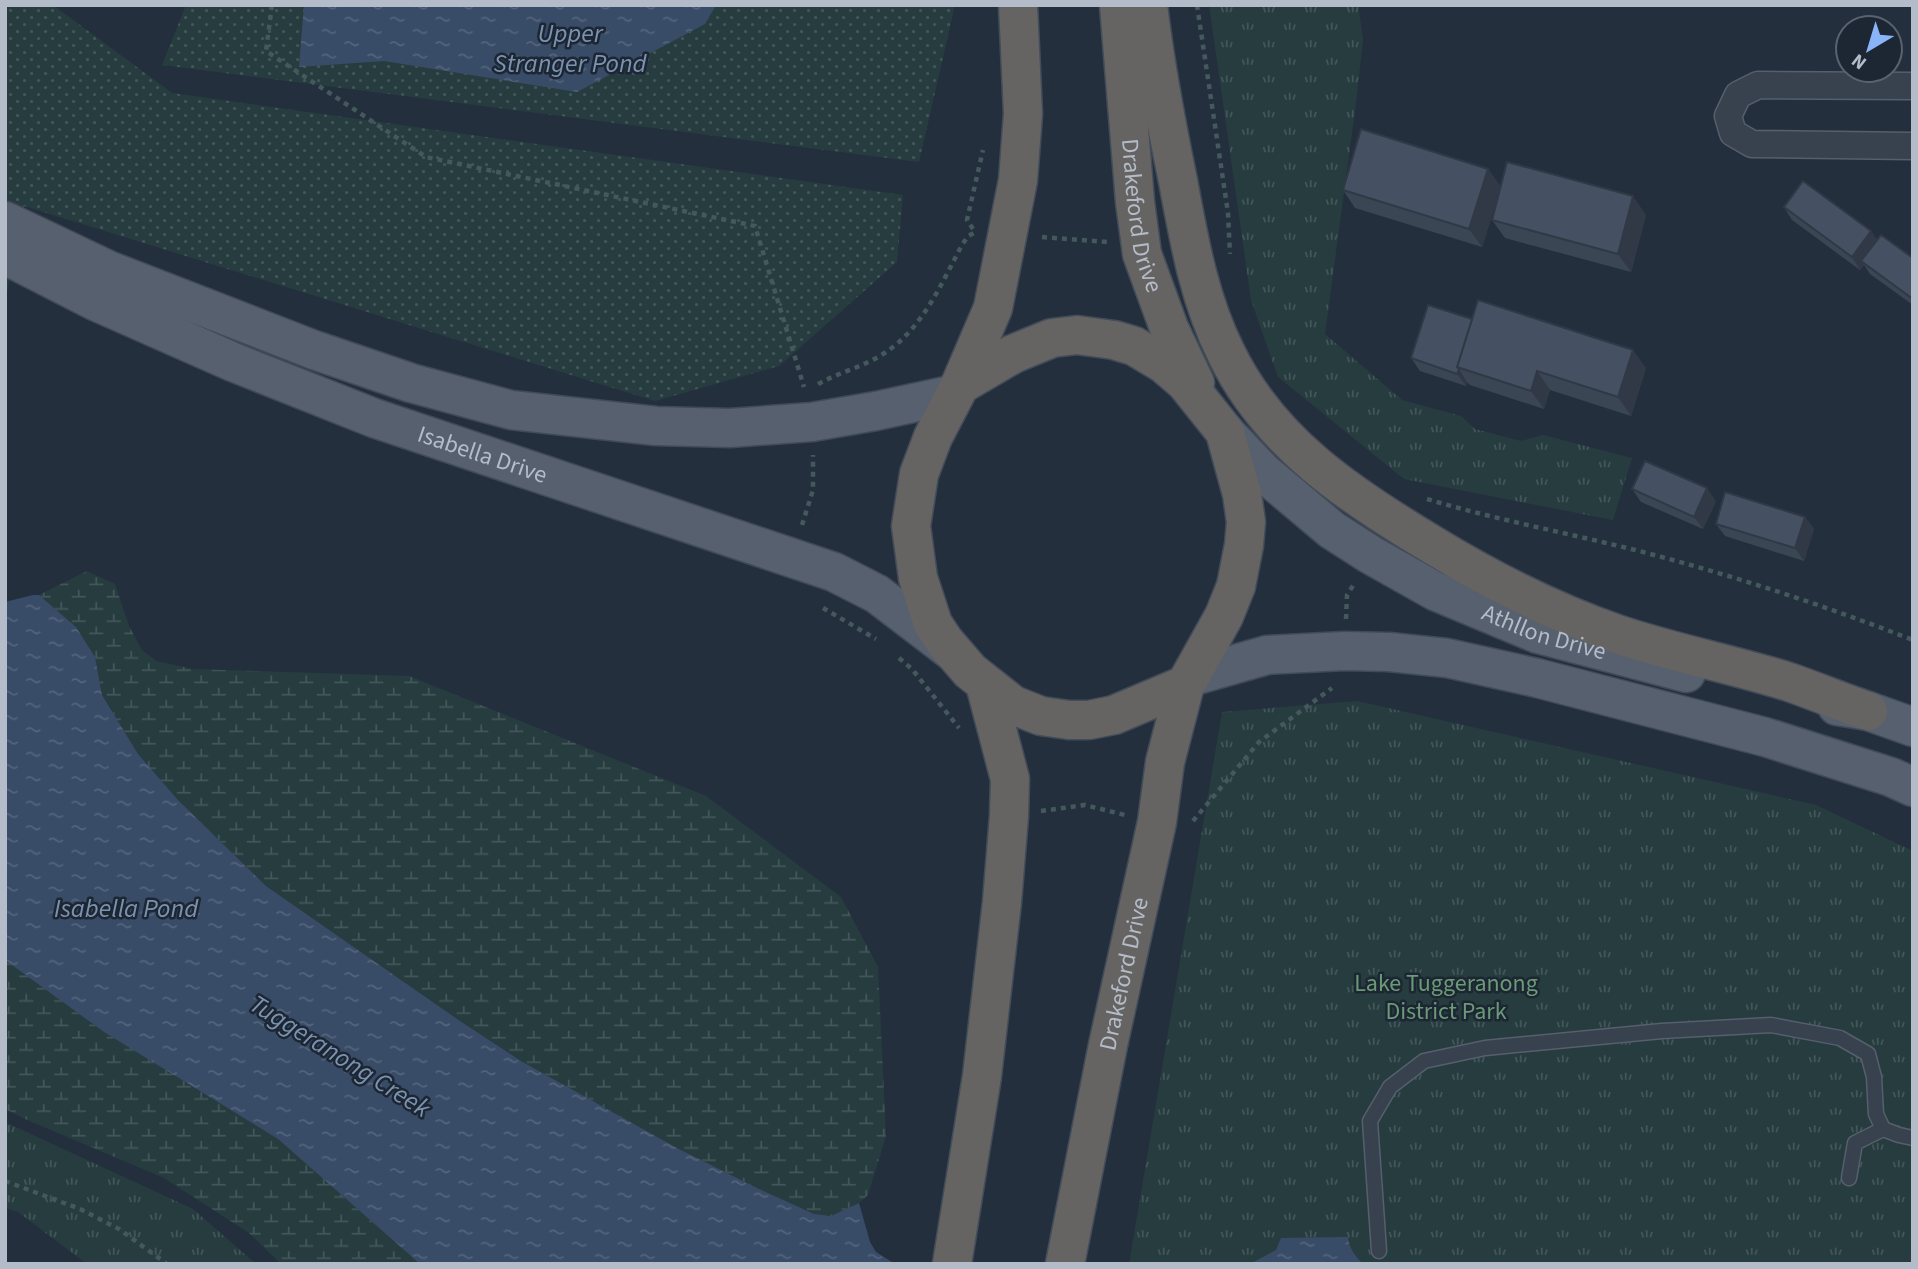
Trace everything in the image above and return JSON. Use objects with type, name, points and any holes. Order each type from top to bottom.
[{"type":"highway","points":[[1018,5],[1023,114],[1018,180],[993,308],[919,474],[911,526],[918,578],[933,624],[970,671],[1013,705],[1041,716],[1089,720],[1114,715],[1188,681]]},
{"type":"highway","name":"Drakeford Drive","points":[[1065,1264],[1108,1045],[1157,822],[1165,762],[1188,681],[1224,616],[1236,586],[1246,522],[1242,494],[1217,423],[1169,328],[1142,254],[1135,202],[1119,5]]},
{"type":"highway","points":[[1147,5],[1155,68],[1191,249],[1209,316],[1245,388],[1269,420],[1301,454],[1331,479],[1393,522],[1482,575],[1533,601],[1616,634],[1788,682],[1868,711]]},
{"type":"highway","points":[[958,390],[1013,354],[1052,338],[1077,335],[1114,340],[1133,346],[1164,364],[1185,382],[1217,423]]},
{"type":"highway","points":[[953,1256],[982,1076],[1009,816],[1010,779],[985,684]]},
{"type":"main road","name":"Isabella Drive","points":[[5,221],[108,270],[314,349],[411,383],[511,410],[656,426],[730,428],[808,405],[876,411],[958,390]]},
{"type":"main road","name":"Isabella Drive","points":[[5,255],[95,301],[233,362],[374,418],[834,572],[877,594],[955,654]]},
{"type":"main road","name":"Athllon Drive","points":[[1217,423],[1263,472],[1332,530],[1435,591],[1538,634],[1784,698],[1868,711],[1913,727]]},
{"type":"main road","name":"Athllon Drive","points":[[1188,681],[1267,655],[1345,651],[1447,658],[1537,678],[1765,737],[1891,777],[1913,787]]},
{"type":"street","points":[[1913,86],[1758,85],[1738,95],[1728,116],[1734,133],[1752,144],[1913,146]]},
{"type":"lane","points":[[1379,1251],[1370,1121],[1390,1087],[1424,1061],[1485,1048],[1662,1031],[1771,1025],[1840,1038],[1868,1054],[1874,1077],[1876,1114],[1883,1129],[1913,1138]]},
{"type":"lane","points":[[1849,1178],[1855,1143],[1883,1129]]},
{"type":"path","points":[[272,5],[266,51],[426,156],[755,226],[808,405]]},
{"type":"path","points":[[1197,5],[1228,213],[1231,263]]},
{"type":"path","points":[[791,556],[813,490],[808,397],[813,389],[830,378],[889,351],[904,337],[926,312],[962,244],[975,232]]},
{"type":"path","points":[[1422,498],[1707,570],[1802,600],[1913,640]]},
{"type":"path","points":[[816,604],[883,643]]},
{"type":"path","points":[[892,652],[912,669],[962,732]]},
{"type":"path","points":[[1009,816],[1085,805],[1157,822],[1191,824],[1259,743],[1335,686]]},
{"type":"path","points":[[5,1181],[80,1209],[119,1229],[167,1264]]},
{"type":"green space","points":[[5,5],[53,5],[172,93],[903,195],[897,262],[779,366],[655,401],[24,206],[5,302]]},
{"type":"green space","points":[[186,5],[955,5],[919,162],[162,65]]},
{"type":"green space","points":[[1209,5],[1358,5],[1363,39],[1325,334],[1402,400],[1461,416],[1475,429],[1521,441],[1543,435],[1632,458],[1613,520],[1404,479],[1278,377],[1251,300]]},
{"type":"green space","points":[[87,571],[115,584],[129,626],[142,650],[156,661],[193,669],[409,676],[706,796],[841,897],[878,967],[886,1136],[868,1195],[859,1203],[831,1216],[814,1214],[677,1148],[521,1061],[266,886],[178,800],[138,754],[102,695],[95,657],[76,627],[39,595]]},
{"type":"green space","name":"Lake Tuggeranong District Park","points":[[1357,701],[1816,805],[1913,851],[1913,1264],[1129,1264],[1222,712]]},
{"type":"green space","points":[[5,960],[104,1032],[278,1139],[420,1264],[281,1264],[249,1233],[164,1178],[5,1109]]},
{"type":"green space","points":[[5,1122],[193,1209],[256,1264],[87,1264],[18,1212],[5,1208]]},
{"type":"water","name":"Upper Stranger Pond","points":[[304,5],[716,5],[705,24],[577,92],[384,61],[299,67]]},
{"type":"water","name":"Isabella Pond","points":[[39,595],[76,627],[95,657],[102,695],[138,754],[178,800],[266,886],[521,1061],[677,1148],[814,1214],[831,1216],[859,1203],[870,1242],[876,1252],[895,1264],[420,1264],[278,1139],[104,1032],[5,960],[5,602]]},
{"type":"water","points":[[1348,1237],[1353,1252],[1363,1264],[1250,1264],[1276,1250],[1281,1238]]},
{"type":"building","points":[[1361,129],[1488,169],[1469,229],[1343,190]]},
{"type":"building","points":[[1507,162],[1633,196],[1618,254],[1492,220]]},
{"type":"building","points":[[1803,181],[1871,231],[1852,257],[1784,207]]},
{"type":"building","points":[[1881,235],[1913,258],[1913,299],[1861,261]]},
{"type":"building","points":[[1478,300],[1633,350],[1618,397],[1537,371],[1531,391],[1457,367]]},
{"type":"building","points":[[1428,305],[1472,319],[1457,374],[1411,358]]},
{"type":"building","points":[[1645,461],[1707,488],[1694,517],[1632,489]]},
{"type":"building","points":[[1725,492],[1805,517],[1795,548],[1716,524]]},
{"type":"water label","name":"Tuggeranong Creek","points":[[340,1056]]}]
